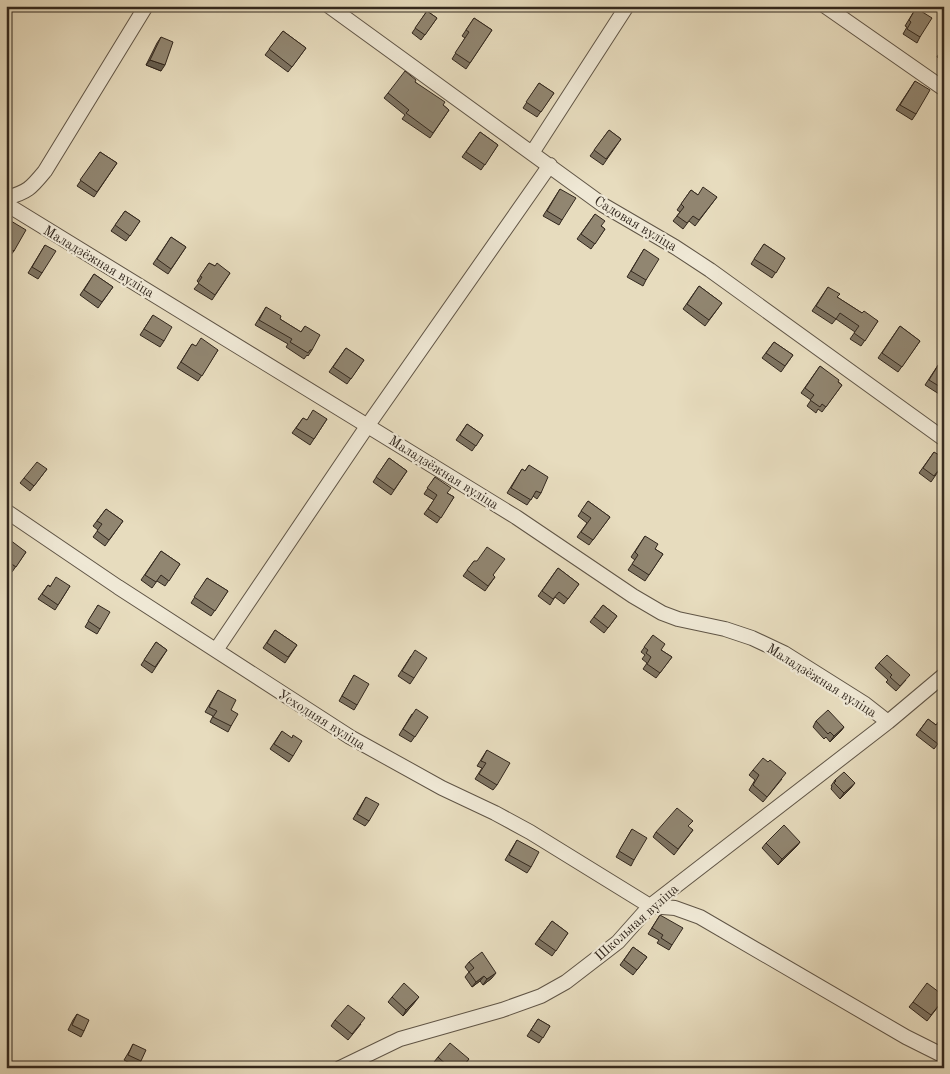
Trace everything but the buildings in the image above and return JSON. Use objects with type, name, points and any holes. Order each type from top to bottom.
[{"type":"street","points":[[6,198],[24,193],[45,171],[146,6]]},
{"type":"street","name":"Садовая вуліца","points":[[329,6],[550,165],[603,206],[676,247],[944,439]]},
{"type":"street","points":[[532,153],[626,6]]},
{"type":"street","points":[[826,6],[944,89]]},
{"type":"street","points":[[216,650],[368,425],[550,165]]},
{"type":"street","name":"Маладзёжная вуліца","points":[[6,204],[516,516],[655,609],[678,619],[725,629],[778,649],[838,686],[888,722]]},
{"type":"street","name":"Усходняя вуліца","points":[[6,511],[350,737],[442,788],[530,832],[650,906]]},
{"type":"street","name":"Школьная вуліца","points":[[340,1068],[400,1039],[502,1010],[541,996],[566,982],[618,942],[650,906],[888,722],[944,675]]},
{"type":"street","points":[[650,906],[675,908],[700,917],[906,1037],[944,1056]]}]
